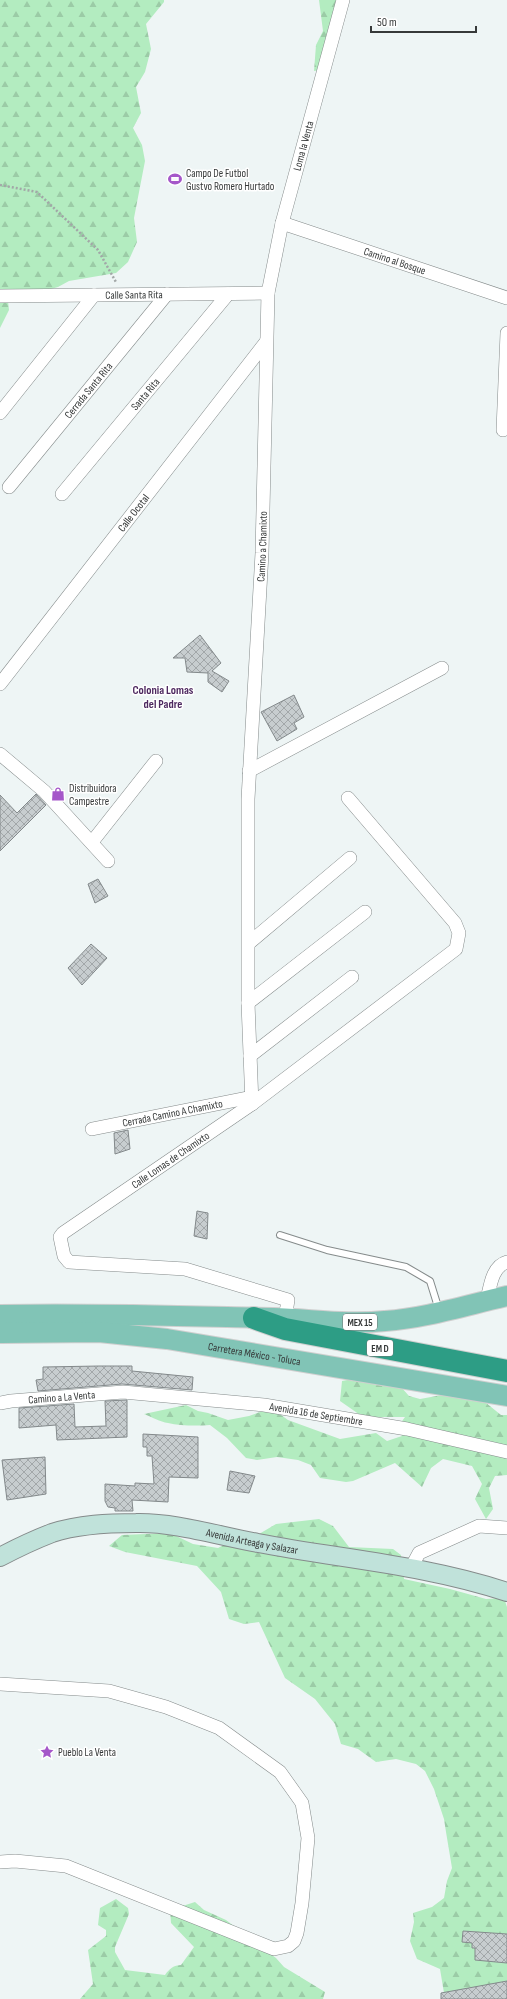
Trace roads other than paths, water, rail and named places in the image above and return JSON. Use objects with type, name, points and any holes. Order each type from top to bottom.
[{"type":"highway","name":"EM D","points":[[254,1318],[285,1330],[507,1371]]},
{"type":"main road","name":"MEX 15","points":[[0,1315],[104,1315],[386,1322],[439,1312],[507,1296]]},
{"type":"main road","name":"Carretera México - Toluca","points":[[0,1333],[99,1332],[167,1339],[507,1396]]},
{"type":"street","name":"Loma la Venta","points":[[268,294],[282,223],[343,0]]},
{"type":"street","name":"Camino al Bosque","points":[[282,223],[507,298]]},
{"type":"street","name":"Cerrada Santa Rita","points":[[9,487],[167,294]]},
{"type":"street","name":"Santa Rita","points":[[62,494],[228,294]]},
{"type":"street","name":"Calle Santa Rita","points":[[0,296],[268,294]]},
{"type":"street","name":"Camino a Chamixto","points":[[249,943],[248,799],[262,553],[268,294]]},
{"type":"street","points":[[0,413],[94,295]]},
{"type":"street","points":[[503,430],[507,333]]},
{"type":"street","name":"Calle Ocotal","points":[[0,684],[266,342]]},
{"type":"street","points":[[249,771],[442,668]]},
{"type":"street","points":[[0,754],[44,791],[108,861]]},
{"type":"street","points":[[92,842],[156,762]]},
{"type":"street","points":[[252,1101],[456,949],[459,933],[455,923],[348,798]]},
{"type":"street","points":[[252,1101],[248,1003],[249,943],[350,858]]},
{"type":"street","points":[[248,1003],[365,912]]},
{"type":"street","points":[[250,1056],[352,977]]},
{"type":"street","name":"Cerrada Camino A Chamixto","points":[[92,1129],[252,1101]]},
{"type":"street","name":"Calle Lomas de Chamixto","points":[[252,1101],[63,1233],[60,1237],[64,1256],[69,1262],[185,1269],[288,1300],[285,1319]]},
{"type":"street","points":[[486,1300],[495,1271],[502,1263],[507,1262]]},
{"type":"street","name":"Camino a La Venta","points":[[0,1403],[11,1400],[123,1392]]},
{"type":"street","name":"Avenida 16 de Septiembre","points":[[123,1392],[264,1405],[407,1429],[507,1452]]},
{"type":"street","name":"Avenida Arteaga y Salazar","points":[[0,1557],[53,1533],[73,1528],[138,1522],[167,1525],[259,1543],[412,1568],[485,1585],[507,1592]]},
{"type":"street","points":[[412,1568],[419,1554],[478,1526],[507,1528]]},
{"type":"street","points":[[0,1684],[109,1692],[166,1707],[219,1728],[280,1772],[302,1804],[308,1838],[297,1933],[294,1941],[288,1946],[274,1949],[66,1866],[15,1861],[0,1862]]},
{"type":"lane","points":[[280,1235],[327,1250],[406,1267],[430,1281],[439,1312]]},
{"type":"place","name":"Campo De Futbol Gustvo Romero Hurtado","points":[[175,179]]},
{"type":"place","name":"Distribuidora Campestre","points":[[58,794]]},
{"type":"place","name":"Pueblo La Venta","points":[[47,1752]]},
{"type":"district","name":"Colonia Lomas del Padre","points":[[163,697]]}]
